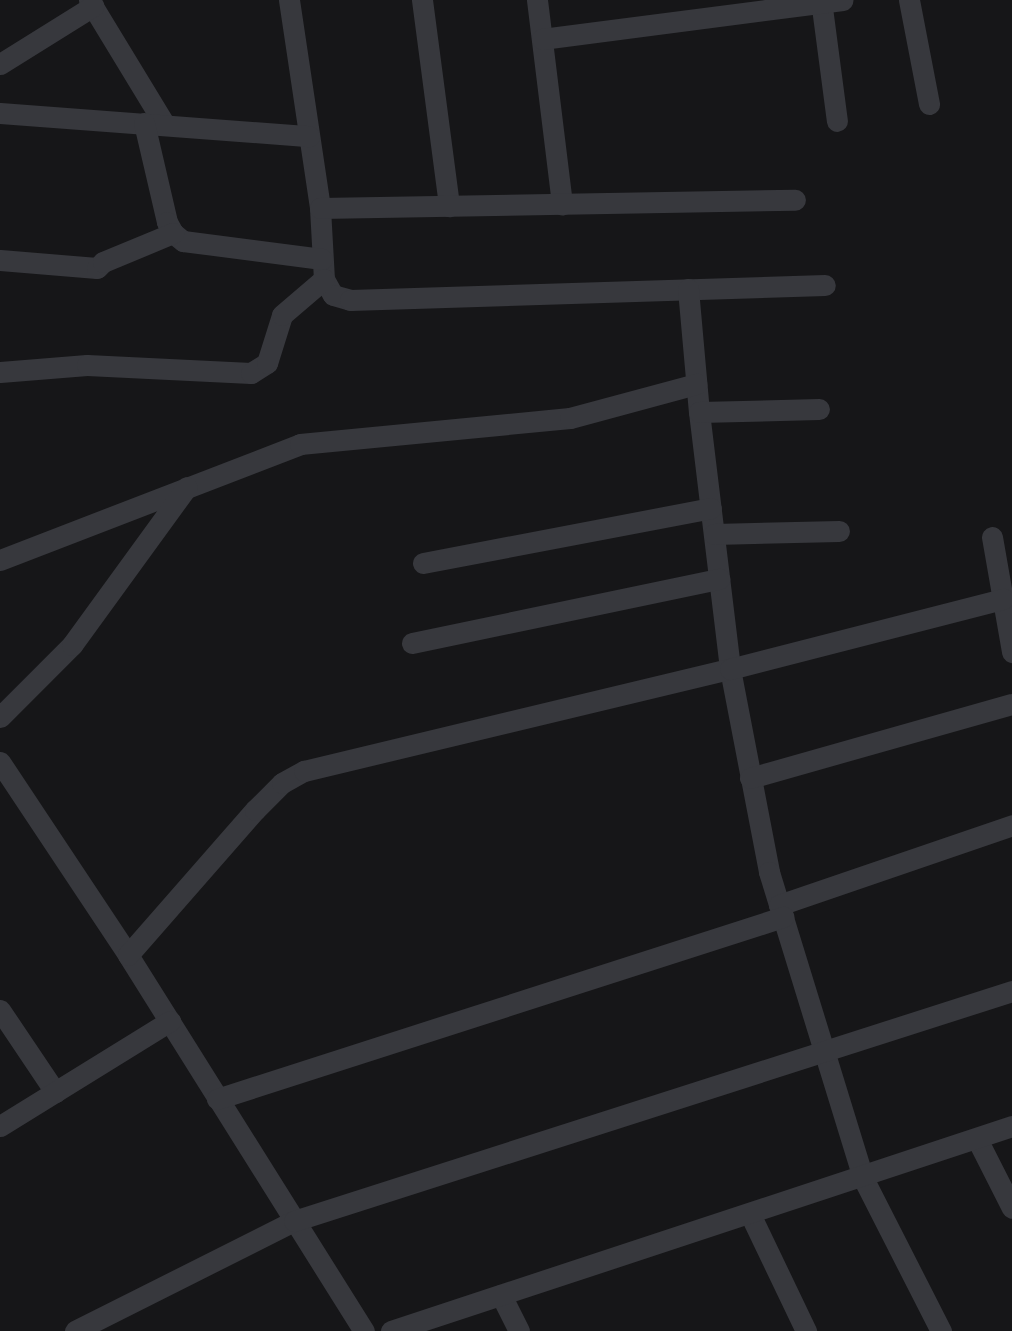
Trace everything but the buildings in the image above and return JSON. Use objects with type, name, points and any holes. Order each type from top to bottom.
[{"type":"street","points":[[289,0],[320,208],[323,269],[333,295],[350,300],[825,285]]},
{"type":"street","points":[[422,0],[449,206]]},
{"type":"street","points":[[537,0],[562,204]]},
{"type":"street","points":[[542,39],[828,0],[836,121]]},
{"type":"street","points":[[909,0],[929,104]]},
{"type":"street","points":[[0,64],[91,3],[166,125]]},
{"type":"street","points":[[0,112],[309,136]]},
{"type":"street","points":[[144,123],[166,222],[173,233],[183,241],[323,269]]},
{"type":"street","points":[[320,208],[795,200]]},
{"type":"street","points":[[0,260],[97,268],[103,262],[173,233]]},
{"type":"street","points":[[0,372],[87,365],[251,372],[268,363],[282,315],[323,269]]},
{"type":"street","points":[[688,289],[699,412],[730,669],[769,872],[863,1178],[941,1331]]},
{"type":"street","points":[[0,560],[300,444],[570,418],[696,384]]},
{"type":"street","points":[[699,412],[819,409]]},
{"type":"street","points":[[0,717],[72,645],[188,487]]},
{"type":"street","points":[[423,563],[711,508]]},
{"type":"street","points":[[714,534],[839,531]]},
{"type":"street","points":[[992,537],[1012,652]]},
{"type":"street","points":[[412,643],[719,579]]},
{"type":"street","points":[[128,955],[256,810],[282,783],[304,771],[730,669],[1002,599]]},
{"type":"street","points":[[750,778],[1012,704]]},
{"type":"street","points":[[0,762],[128,955],[364,1331]]},
{"type":"street","points":[[217,1099],[781,911],[1012,826]]},
{"type":"street","points":[[75,1331],[294,1221],[1012,992]]},
{"type":"street","points":[[2,1018],[55,1092]]},
{"type":"street","points":[[0,1126],[170,1021]]},
{"type":"street","points":[[391,1331],[863,1178],[1012,1126]]},
{"type":"street","points":[[977,1139],[1012,1208]]},
{"type":"street","points":[[750,1214],[806,1331]]},
{"type":"street","points":[[502,1295],[519,1331]]}]
